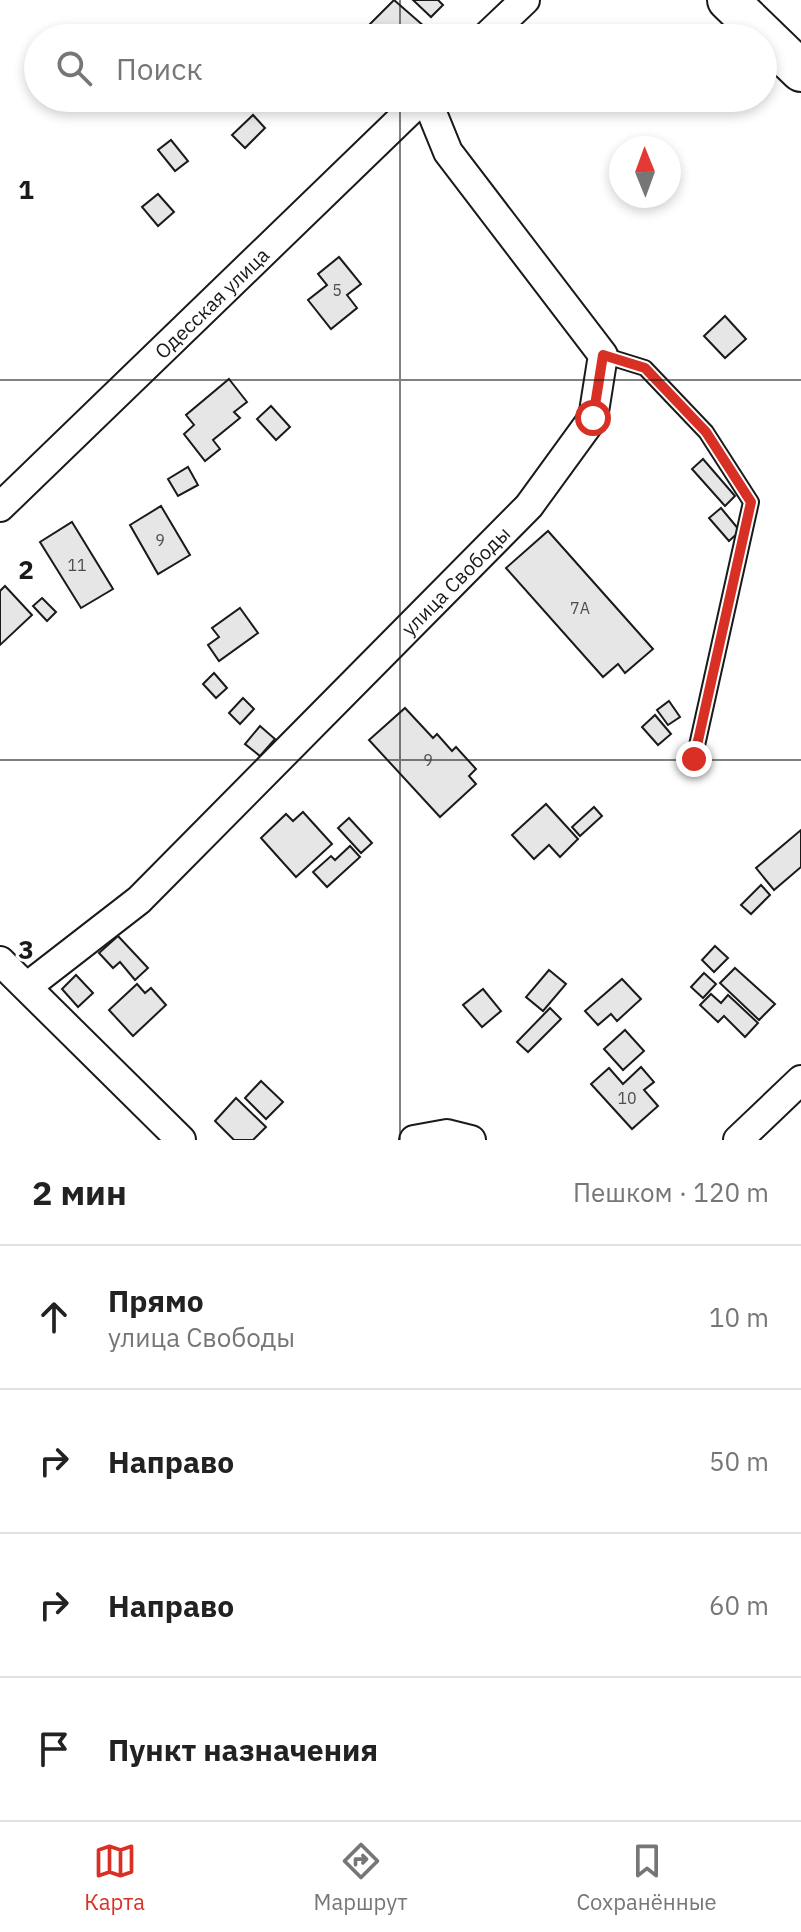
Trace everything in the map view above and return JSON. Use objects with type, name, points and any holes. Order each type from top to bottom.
[{"type":"main road","points":[[728,0],[753,24]]},
{"type":"main road","points":[[777,48],[801,71]]},
{"type":"street","points":[[500,24],[525,0]]},
{"type":"street","name":"Одесская улица","points":[[0,507],[409,112]]},
{"type":"street","points":[[430,112],[448,152],[603,355]]},
{"type":"street","name":"улица Свободы","points":[[28,986],[139,900],[529,506],[593,418],[603,355]]},
{"type":"street","points":[[0,961],[181,1140]]},
{"type":"street","points":[[738,1140],[801,1080]]},
{"type":"street","points":[[414,1140],[447,1134],[471,1140]]},
{"type":"lane","points":[[603,355],[645,368],[706,432],[751,502],[694,759]]},
{"type":"building","points":[[394,0],[422,24],[370,24]]},
{"type":"building","points":[[413,0],[438,0],[443,5],[431,17]]},
{"type":"building","points":[[253,115],[265,128],[245,148],[232,135]]},
{"type":"building","points":[[171,140],[188,161],[175,171],[158,150]]},
{"type":"building","points":[[158,194],[174,212],[158,226],[142,207]]},
{"type":"building","points":[[339,257],[361,284],[347,295],[357,308],[331,329],[308,300],[327,285],[318,274]]},
{"type":"building","points":[[725,316],[746,339],[725,358],[704,336]]},
{"type":"building","points":[[229,379],[247,402],[234,412],[240,418],[213,440],[220,449],[205,461],[184,434],[194,425],[186,415]]},
{"type":"building","points":[[271,406],[290,427],[276,440],[257,419]]},
{"type":"building","points":[[703,459],[735,496],[725,506],[692,469]]},
{"type":"building","points":[[188,467],[198,485],[178,496],[168,479]]},
{"type":"building","points":[[161,506],[190,555],[158,574],[130,525]]},
{"type":"building","points":[[721,508],[740,531],[729,541],[709,518]]},
{"type":"building","points":[[72,522],[113,589],[81,608],[40,542]]},
{"type":"building","points":[[548,531],[653,649],[625,673],[618,664],[603,677],[506,568]]},
{"type":"building","points":[[5,586],[32,615],[0,645],[0,591]]},
{"type":"building","points":[[42,598],[56,612],[47,621],[33,606]]},
{"type":"building","points":[[240,608],[258,633],[219,661],[208,645],[219,637],[212,628]]},
{"type":"building","points":[[214,673],[227,688],[216,698],[203,684]]},
{"type":"building","points":[[243,698],[254,709],[240,724],[229,713]]},
{"type":"building","points":[[669,701],[680,717],[668,725],[657,710]]},
{"type":"building","points":[[405,708],[433,738],[437,734],[452,751],[456,747],[476,769],[469,776],[476,784],[440,817],[369,740]]},
{"type":"building","points":[[655,715],[671,734],[658,745],[642,727]]},
{"type":"building","points":[[260,726],[275,739],[260,756],[245,744]]},
{"type":"building","points":[[546,804],[578,839],[560,857],[549,845],[534,859],[512,835]]},
{"type":"building","points":[[594,807],[602,816],[580,836],[572,827]]},
{"type":"building","points":[[303,812],[332,844],[296,877],[261,838],[286,814],[293,821]]},
{"type":"building","points":[[349,818],[372,843],[361,853],[338,828]]},
{"type":"building","points":[[801,830],[801,867],[774,890],[756,868]]},
{"type":"building","points":[[350,846],[360,857],[327,887],[313,872],[331,856],[335,860]]},
{"type":"building","points":[[761,885],[770,895],[751,914],[741,905]]},
{"type":"building","points":[[118,936],[148,968],[135,980],[120,962],[113,968],[99,953]]},
{"type":"building","points":[[715,946],[728,958],[714,972],[702,960]]},
{"type":"building","points":[[735,968],[775,1004],[759,1020],[720,983]]},
{"type":"building","points":[[549,970],[566,984],[543,1011],[526,997]]},
{"type":"building","points":[[704,973],[716,984],[703,998],[691,987]]},
{"type":"building","points":[[76,975],[93,993],[78,1007],[62,989]]},
{"type":"building","points":[[622,979],[641,999],[617,1021],[611,1014],[598,1025],[585,1011]]},
{"type":"building","points":[[137,984],[145,993],[151,988],[166,1005],[133,1036],[109,1010]]},
{"type":"building","points":[[483,989],[501,1011],[482,1027],[463,1005]]},
{"type":"building","points":[[711,994],[721,1003],[728,995],[758,1023],[745,1037],[724,1016],[718,1022],[700,1005]]},
{"type":"building","points":[[550,1008],[561,1019],[528,1052],[517,1042]]},
{"type":"building","points":[[625,1030],[644,1051],[623,1070],[604,1049]]},
{"type":"building","points":[[641,1067],[654,1082],[644,1090],[658,1106],[632,1129],[591,1084],[609,1068],[623,1084]]},
{"type":"building","points":[[261,1081],[283,1102],[266,1119],[245,1098]]},
{"type":"building","points":[[236,1098],[266,1127],[253,1140],[234,1140],[215,1121]]},
{"type":"route","points":[[593,418],[603,355],[645,368],[706,432],[751,502],[694,759]]}]
